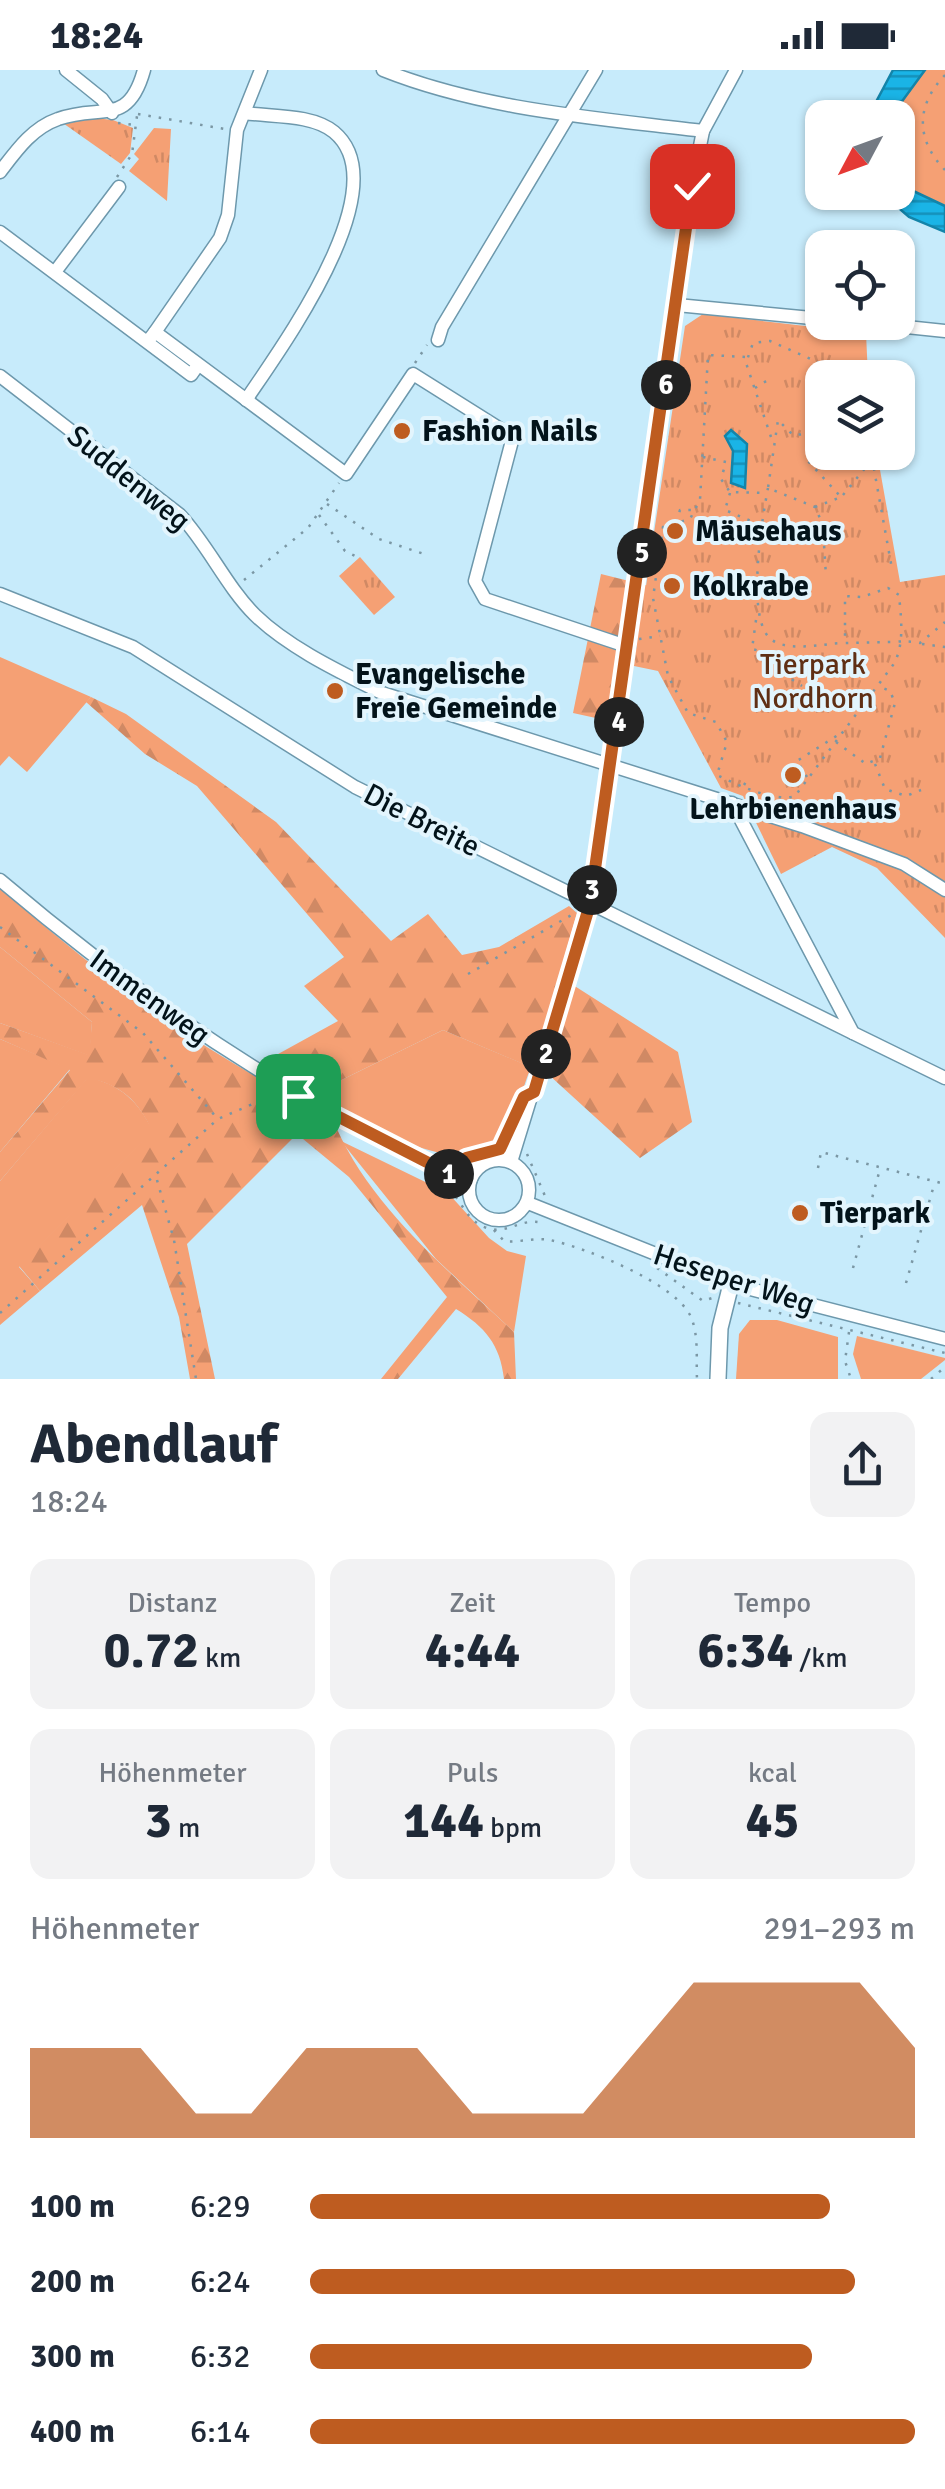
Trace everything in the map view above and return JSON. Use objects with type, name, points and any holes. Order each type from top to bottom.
[{"type":"main road","points":[[718,1379],[720,1328],[731,1284]]},
{"type":"street","points":[[66,70],[102,99],[112,114]]},
{"type":"street","points":[[0,172],[19,147],[55,120],[81,113],[112,114],[137,94],[144,70]]},
{"type":"street","points":[[152,337],[220,238],[228,215],[237,130],[261,70]]},
{"type":"street","points":[[384,70],[430,86],[572,115],[702,130]]},
{"type":"street","points":[[438,340],[596,70]]},
{"type":"street","points":[[512,1162],[590,904],[702,130],[736,70]]},
{"type":"street","points":[[245,114],[312,122],[333,131],[348,149],[354,186],[315,298],[246,400]]},
{"type":"street","points":[[55,272],[119,187]]},
{"type":"street","points":[[0,232],[198,365],[346,474],[413,374],[513,437],[476,581],[485,599],[630,642]]},
{"type":"street","points":[[677,305],[805,317]]},
{"type":"street","points":[[915,328],[945,331]]},
{"type":"street","name":"Suddenweg","points":[[0,376],[180,515],[204,541],[256,615],[344,674],[382,693],[613,764],[904,864],[945,890]]},
{"type":"street","name":"Die Breite","points":[[0,594],[133,646],[355,787],[945,1078]]},
{"type":"street","points":[[732,804],[854,1034]]},
{"type":"street","name":"Immenweg","points":[[0,880],[193,1030],[298,1096],[452,1182],[471,1179]]},
{"type":"street","points":[[488,1162],[512,1162],[526,1174],[534,1205],[494,1225],[471,1201],[471,1179],[488,1162]]},
{"type":"street","name":"Heseper Weg","points":[[534,1205],[731,1284],[943,1338]]},
{"type":"path","points":[[945,75],[925,100],[922,129],[935,160],[945,170]]},
{"type":"path","points":[[119,187],[116,175],[132,154],[137,94]]},
{"type":"path","points":[[112,114],[117,123],[136,125]]},
{"type":"path","points":[[138,114],[237,130]]},
{"type":"path","points":[[413,374],[412,366],[428,343],[438,340]]},
{"type":"path","points":[[772,438],[745,357],[753,343],[766,340],[812,360]]},
{"type":"path","points":[[745,357],[708,354],[701,457],[703,488],[690,519],[663,526],[653,592],[668,676],[679,690],[684,708],[691,715],[716,722],[727,742],[717,775],[743,787],[791,798],[900,654],[898,595],[888,588],[862,597],[844,596],[844,643]]},
{"type":"path","points":[[754,388],[768,380]]},
{"type":"path","points":[[802,686],[785,675],[773,654],[752,648],[772,438],[778,420],[793,436],[805,435]]},
{"type":"path","points":[[701,457],[726,462],[721,479],[730,492]]},
{"type":"path","points":[[816,470],[840,496]]},
{"type":"path","points":[[730,492],[767,491],[815,507],[840,496],[860,470]]},
{"type":"path","points":[[875,470],[892,569]]},
{"type":"path","points":[[236,588],[308,528],[346,474]]},
{"type":"path","points":[[730,492],[725,510],[765,528],[798,531],[824,544]]},
{"type":"path","points":[[325,503],[379,539],[427,555]]},
{"type":"path","points":[[815,507],[826,532],[826,576]]},
{"type":"path","points":[[676,523],[680,510],[696,510]]},
{"type":"path","points":[[318,514],[345,551],[358,558]]},
{"type":"path","points":[[757,616],[765,634],[781,644],[900,641],[945,646]]},
{"type":"path","points":[[920,643],[945,622]]},
{"type":"path","points":[[630,642],[662,636]]},
{"type":"path","points":[[773,654],[781,644]]},
{"type":"path","points":[[835,741],[860,762],[874,762],[883,752],[896,704],[890,691],[876,684]]},
{"type":"path","points":[[808,778],[797,762],[841,734]]},
{"type":"path","points":[[874,762],[885,789],[906,796],[921,790]]},
{"type":"path","points":[[743,787],[749,777]]},
{"type":"path","points":[[468,974],[590,904]]},
{"type":"path","points":[[0,927],[143,1033],[218,1119]]},
{"type":"path","points":[[0,1312],[156,1178],[218,1119],[262,1100],[324,1122]]},
{"type":"path","points":[[452,1182],[464,1160],[496,1151],[508,1136]]},
{"type":"path","points":[[452,1182],[470,1218],[494,1225],[536,1221],[534,1205],[546,1194],[529,1161],[528,1145]]},
{"type":"path","points":[[818,1168],[822,1152],[945,1184]]},
{"type":"path","points":[[852,1268],[880,1168]]},
{"type":"path","points":[[156,1178],[174,1240],[196,1379]]},
{"type":"path","points":[[437,1182],[452,1182]]},
{"type":"path","points":[[906,1283],[934,1184]]},
{"type":"path","points":[[494,1225],[504,1241],[548,1239],[671,1294],[684,1305],[694,1325],[696,1379]]},
{"type":"path","points":[[849,1330],[844,1360],[851,1379]]},
{"type":"path","points":[[931,1350],[945,1353]]},
{"type":"path","points":[[931,1379],[945,1367]]},
{"type":"green space","points":[[925,70],[945,70],[945,206],[915,191],[915,100],[903,100]]},
{"type":"green space","points":[[85,117],[113,120],[133,128],[130,153],[121,164],[60,121]]},
{"type":"green space","points":[[154,128],[171,129],[167,201],[129,171],[139,159],[134,154]]},
{"type":"green space","name":"Tierpark Nordhorn","points":[[703,314],[805,326],[805,340],[866,340],[867,360],[805,360],[805,470],[880,470],[900,582],[945,575],[945,938],[877,868],[832,847],[781,874],[743,796],[721,788],[658,671],[634,666],[685,326]]},
{"type":"green space","points":[[360,557],[395,597],[374,615],[339,576]]},
{"type":"green space","points":[[601,574],[649,586],[634,666],[623,665],[614,722],[573,713]]},
{"type":"green space","points":[[0,657],[91,697],[27,772],[9,756],[0,766]]},
{"type":"green space","points":[[91,697],[126,714],[276,822],[391,941],[428,914],[462,955],[499,947],[569,906],[577,913],[559,976],[678,1052],[692,1122],[640,1158],[549,1075],[443,1030],[311,1095],[260,1064],[338,1021],[304,986],[344,957],[197,786],[145,754],[86,702]]},
{"type":"green space","points":[[0,888],[79,955],[158,1014],[241,1068],[332,1117],[365,1178],[387,1206],[436,1259],[514,1332],[516,1379],[504,1379],[499,1356],[489,1338],[456,1309],[398,1379],[381,1379],[447,1297],[349,1177],[297,1134],[187,1244],[215,1379],[190,1379],[179,1317],[142,1205],[40,1291],[19,1266],[152,1131],[127,1096],[88,1078],[0,1181],[0,1152],[70,1070],[0,1039],[0,1023],[89,1055],[92,1022],[0,947]]},
{"type":"green space","points":[[0,947],[92,1022],[90,1056],[0,1023]]},
{"type":"green space","points":[[443,1030],[531,1067],[505,1133],[482,1152],[459,1155],[406,1142],[311,1095]]},
{"type":"green space","points":[[0,1039],[70,1069],[0,1152]]},
{"type":"green space","points":[[88,1077],[127,1096],[153,1131],[19,1267],[40,1291],[0,1325],[0,1181]]},
{"type":"green space","points":[[341,1141],[448,1193],[489,1238],[507,1251],[526,1256],[514,1332],[436,1259]]},
{"type":"green space","points":[[750,1320],[777,1320],[838,1337],[838,1379],[736,1379],[739,1334]]},
{"type":"green space","points":[[857,1336],[945,1360],[921,1379],[861,1379],[853,1354]]},
{"type":"water","points":[[893,70],[925,70],[903,100],[877,100]]},
{"type":"water","points":[[915,192],[945,206],[945,232],[901,210],[915,210]]},
{"type":"water","points":[[731,430],[747,444],[745,488],[731,483],[733,451],[725,436]]},
{"type":"place","name":"Fashion Nails","points":[[402,431]]},
{"type":"place","name":"Mäusehaus","points":[[675,531]]},
{"type":"place","name":"Kolkrabe","points":[[672,586]]},
{"type":"place","name":"Evangelische Freie Gemeinde","points":[[335,691]]},
{"type":"place","name":"Lehrbienenhaus","points":[[793,775]]},
{"type":"place","name":"Tierpark","points":[[800,1213]]},
{"type":"route","points":[[298,1096],[454,1176],[466,1158],[500,1149],[524,1097],[534,1092],[590,904],[613,764],[692,186]]}]
